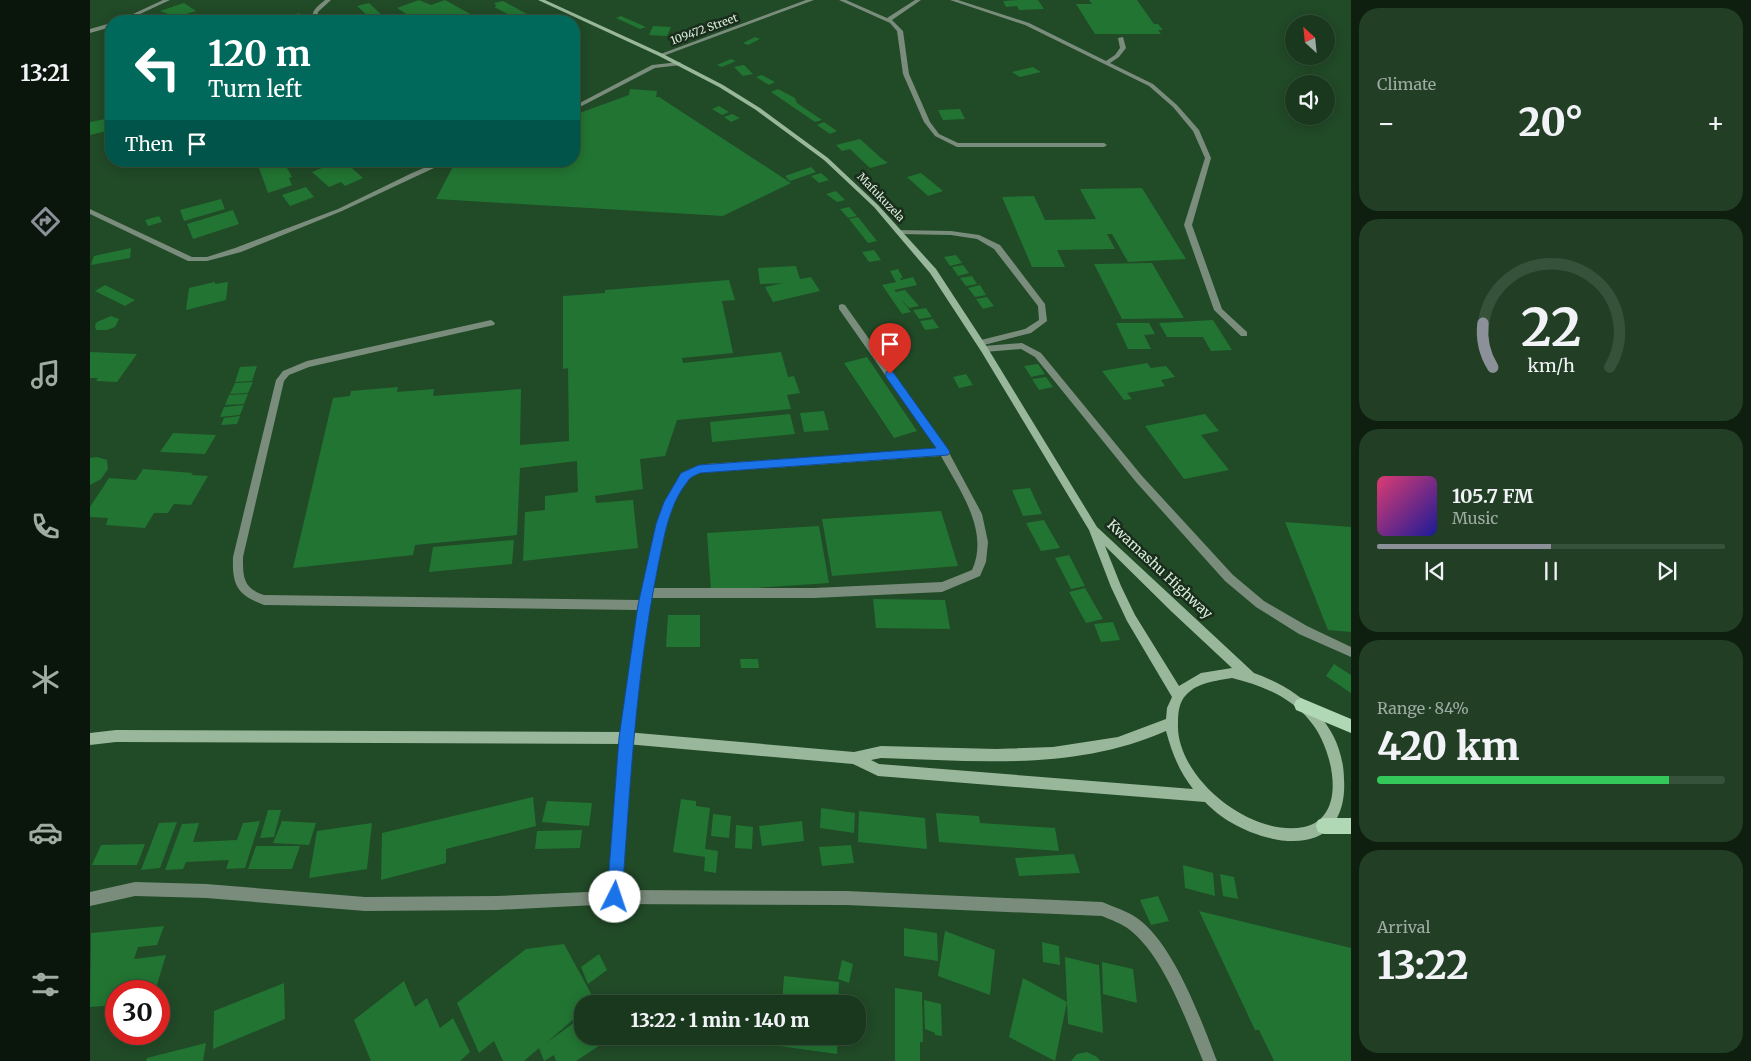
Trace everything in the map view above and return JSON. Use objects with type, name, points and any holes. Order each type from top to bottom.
[{"type":"main road","name":"Mafukuzela","points":[[541,0],[574,15]]},
{"type":"main road","name":"Mafukuzela","points":[[580,18],[679,64],[721,86],[758,109],[819,154],[876,206],[934,271],[1094,529]]},
{"type":"main road","name":"Kwamashu Highway","points":[[1094,529],[1176,609],[1250,677]]},
{"type":"main road","name":"Kwamashu Highway","points":[[1094,529],[1116,587],[1131,618],[1178,696]]},
{"type":"main road","points":[[1301,704],[1314,716],[1334,746],[1344,777],[1341,805],[1324,826],[1309,833],[1289,835],[1268,832],[1246,824],[1206,796],[1194,782],[1180,760],[1172,737],[1173,708],[1178,696],[1188,685],[1200,678],[1215,674],[1232,673],[1250,677],[1276,688],[1301,704],[1351,726]]},
{"type":"main road","points":[[90,739],[116,736],[626,738],[854,758],[881,752],[1064,753],[1112,745],[1171,723]]},
{"type":"main road","points":[[854,758],[878,770],[1206,796]]},
{"type":"main road","points":[[1324,826],[1351,826]]},
{"type":"street","points":[[134,15],[167,0]]},
{"type":"street","points":[[315,15],[316,11],[328,0]]},
{"type":"street","name":"109472 Street","points":[[661,55],[811,0]]},
{"type":"street","points":[[842,0],[888,20],[900,31],[906,74],[928,122],[937,135],[957,145],[1104,145]]},
{"type":"street","points":[[851,4],[862,0]]},
{"type":"street","points":[[888,20],[918,0]]},
{"type":"street","points":[[953,0],[1026,24],[1150,85],[1174,106],[1196,130],[1208,158],[1188,224],[1218,310],[1244,334]]},
{"type":"street","points":[[90,31],[105,26]]},
{"type":"street","points":[[1106,63],[1117,56],[1123,48],[1121,38]]},
{"type":"street","points":[[580,105],[654,66],[679,64]]},
{"type":"street","points":[[90,211],[191,258],[207,259],[238,250],[340,210],[431,167]]},
{"type":"street","points":[[899,232],[951,233],[979,237],[997,247],[1042,306],[1043,320],[1028,331],[982,346]]},
{"type":"street","points":[[647,593],[814,593],[942,586],[976,573],[981,562],[983,542],[977,514],[944,452],[842,307]]},
{"type":"street","points":[[491,323],[307,364],[286,372],[280,380],[238,557],[237,575],[243,589],[251,596],[264,600],[644,605]]},
{"type":"street","points":[[982,346],[1022,346],[1038,355],[1139,479],[1229,578],[1260,604],[1304,630],[1351,652]]},
{"type":"street","points":[[615,897],[626,738],[644,605],[662,524],[670,502],[684,476],[692,472],[714,468],[944,452]]},
{"type":"street","points":[[90,899],[135,889],[206,890],[365,904],[497,904],[615,897],[846,898],[1102,909],[1136,925],[1148,937],[1163,961],[1210,1061]]},
{"type":"building","points":[[419,0],[431,5],[445,0],[472,15],[408,15],[397,8]]},
{"type":"building","points":[[1038,0],[1044,9],[1019,10],[1017,6],[1006,7],[1003,1]]},
{"type":"building","points":[[1089,0],[1137,0],[1154,24],[1158,24],[1163,30],[1158,30],[1161,34],[1095,34],[1076,4],[1092,4]]},
{"type":"building","points":[[503,1],[529,15],[509,15],[494,7],[497,6],[494,3]]},
{"type":"building","points":[[184,3],[196,11],[183,15],[171,15],[160,11]]},
{"type":"building","points":[[369,3],[382,15],[367,15],[357,6]]},
{"type":"building","points":[[621,16],[646,27],[640,29],[616,18]]},
{"type":"building","points":[[653,26],[671,27],[667,36],[649,35]]},
{"type":"building","points":[[755,37],[760,39],[748,45],[743,43]]},
{"type":"building","points":[[731,59],[736,61],[722,67],[717,65]]},
{"type":"building","points":[[744,65],[753,74],[743,76],[734,67]]},
{"type":"building","points":[[1033,67],[1041,72],[1020,77],[1012,72]]},
{"type":"building","points":[[762,75],[775,82],[769,85],[756,77]]},
{"type":"building","points":[[630,89],[657,91],[656,97],[659,97],[791,183],[723,216],[436,199],[453,167],[580,167],[580,113],[629,95]]},
{"type":"building","points":[[778,89],[795,98],[797,103],[822,120],[815,122],[771,92]]},
{"type":"building","points":[[719,106],[729,112],[722,115],[712,109]]},
{"type":"building","points":[[960,109],[965,119],[943,120],[938,110]]},
{"type":"building","points":[[732,114],[740,118],[731,122],[724,117]]},
{"type":"building","points":[[105,119],[105,131],[90,135],[90,122]]},
{"type":"building","points":[[824,122],[837,131],[830,134],[817,125]]},
{"type":"building","points":[[860,139],[888,163],[870,168],[850,149],[842,151],[836,145]]},
{"type":"building","points":[[290,167],[287,168],[292,177],[289,178],[292,185],[268,193],[259,168]]},
{"type":"building","points":[[324,167],[351,167],[363,178],[345,186],[341,182],[329,187],[312,172]]},
{"type":"building","points":[[811,167],[816,172],[790,181],[785,176]]},
{"type":"building","points":[[821,173],[829,180],[819,183],[811,176]]},
{"type":"building","points":[[921,173],[943,191],[928,196],[907,177]]},
{"type":"building","points":[[306,187],[314,197],[290,206],[282,195]]},
{"type":"building","points":[[1142,188],[1186,259],[1128,262],[1112,234],[1107,234],[1115,249],[1057,250],[1065,267],[1032,267],[1002,197],[1034,196],[1045,220],[1096,219],[1080,189]]},
{"type":"building","points":[[836,191],[845,200],[837,202],[826,194]]},
{"type":"building","points":[[221,199],[225,209],[184,221],[180,210]]},
{"type":"building","points":[[849,207],[857,216],[848,218],[840,209]]},
{"type":"building","points":[[233,210],[239,224],[193,239],[187,224]]},
{"type":"building","points":[[159,216],[162,222],[148,226],[145,220]]},
{"type":"building","points":[[858,217],[877,241],[868,243],[849,219]]},
{"type":"building","points":[[131,248],[130,258],[91,265],[94,256]]},
{"type":"building","points":[[874,250],[881,260],[869,262],[862,252]]},
{"type":"building","points":[[956,255],[962,263],[950,266],[944,257]]},
{"type":"building","points":[[1152,263],[1184,318],[1122,319],[1094,264]]},
{"type":"building","points":[[963,265],[969,273],[958,276],[952,267]]},
{"type":"building","points":[[796,266],[800,279],[811,277],[820,291],[773,302],[765,287],[783,283],[760,284],[758,268]]},
{"type":"building","points":[[898,269],[903,278],[900,278],[901,280],[913,277],[917,285],[894,290],[896,292],[905,290],[919,306],[909,308],[900,298],[911,312],[902,314],[882,285],[896,282],[890,271]]},
{"type":"building","points":[[972,276],[977,284],[966,286],[960,278]]},
{"type":"building","points":[[729,280],[735,300],[722,301],[733,353],[682,358],[683,363],[781,352],[788,377],[794,376],[800,393],[787,395],[791,409],[677,420],[665,456],[640,459],[643,489],[595,496],[596,503],[633,500],[638,548],[523,561],[525,512],[545,510],[545,496],[578,492],[577,461],[520,468],[517,535],[415,545],[413,555],[293,568],[333,398],[350,396],[351,391],[398,387],[397,392],[434,389],[433,396],[521,389],[520,445],[569,441],[568,368],[563,369],[563,296],[605,293],[605,290]]},
{"type":"building","points":[[215,282],[215,284],[228,282],[226,300],[186,310],[189,288]]},
{"type":"building","points":[[105,285],[135,300],[125,306],[95,291]]},
{"type":"building","points":[[980,285],[986,295],[975,297],[968,288]]},
{"type":"building","points":[[987,297],[994,306],[983,309],[976,299]]},
{"type":"building","points":[[926,308],[932,317],[919,319],[913,310]]},
{"type":"building","points":[[111,316],[119,319],[115,327],[107,330],[96,330],[97,322]]},
{"type":"building","points":[[933,319],[939,328],[925,330],[920,321]]},
{"type":"building","points":[[1213,320],[1232,350],[1211,351],[1203,337],[1167,337],[1159,323]]},
{"type":"building","points":[[1116,323],[1149,323],[1155,334],[1144,335],[1151,349],[1128,349]]},
{"type":"building","points":[[90,352],[137,354],[117,382],[96,381],[98,378],[90,378]]},
{"type":"building","points":[[867,357],[917,431],[894,438],[844,363]]},
{"type":"building","points":[[1147,363],[1151,368],[1166,366],[1175,377],[1161,380],[1165,386],[1127,393],[1132,399],[1124,400],[1102,371]]},
{"type":"building","points":[[1038,364],[1045,374],[1031,377],[1024,366]]},
{"type":"building","points":[[257,366],[252,381],[235,382],[240,367]]},
{"type":"building","points":[[966,374],[973,385],[959,388],[953,377]]},
{"type":"building","points":[[1046,377],[1053,387],[1039,390],[1032,379]]},
{"type":"building","points":[[253,382],[248,393],[230,394],[235,383]]},
{"type":"building","points":[[248,394],[244,404],[225,405],[229,395]]},
{"type":"building","points":[[244,405],[240,415],[220,417],[224,407]]},
{"type":"building","points":[[824,411],[829,430],[804,432],[800,413]]},
{"type":"building","points":[[790,414],[795,434],[712,442],[710,422]]},
{"type":"building","points":[[1205,414],[1219,431],[1201,435],[1229,470],[1184,479],[1145,426]]},
{"type":"building","points":[[240,416],[237,424],[221,425],[224,418]]},
{"type":"building","points":[[173,433],[216,435],[205,454],[160,452]]},
{"type":"building","points":[[97,457],[107,460],[108,469],[101,479],[90,485],[90,458]]},
{"type":"building","points":[[143,469],[208,476],[191,505],[174,504],[168,513],[154,513],[145,528],[106,525],[108,518],[90,517],[90,507],[109,478],[136,480]]},
{"type":"building","points":[[1030,488],[1042,514],[1023,516],[1012,490]]},
{"type":"building","points":[[941,511],[958,566],[832,576],[822,519]]},
{"type":"building","points":[[1044,520],[1060,548],[1041,551],[1026,523]]},
{"type":"building","points":[[1285,522],[1351,527],[1351,632],[1328,630]]},
{"type":"building","points":[[819,526],[829,583],[711,591],[707,533]]},
{"type":"building","points":[[514,540],[512,564],[429,572],[433,547]]},
{"type":"building","points":[[1069,555],[1085,586],[1071,589],[1055,558]]},
{"type":"building","points":[[1085,588],[1103,619],[1086,623],[1069,592]]},
{"type":"building","points":[[873,599],[945,600],[950,629],[876,628]]},
{"type":"building","points":[[668,615],[700,615],[700,647],[666,647]]},
{"type":"building","points":[[1113,622],[1120,640],[1101,642],[1094,624]]},
{"type":"building","points":[[740,659],[758,659],[759,668],[741,668]]},
{"type":"building","points":[[1334,664],[1351,675],[1351,693],[1326,676]]},
{"type":"building","points":[[533,797],[536,826],[446,849],[446,863],[381,880],[382,833]]},
{"type":"building","points":[[681,799],[696,801],[696,806],[710,808],[705,849],[718,851],[716,873],[704,871],[705,857],[673,852]]},
{"type":"building","points":[[547,801],[592,803],[589,826],[542,822]]},
{"type":"building","points":[[821,808],[855,813],[854,833],[820,828]]},
{"type":"building","points":[[268,810],[281,810],[274,837],[260,838]]},
{"type":"building","points":[[859,811],[925,818],[927,849],[858,842]]},
{"type":"building","points":[[936,813],[979,816],[980,823],[1055,828],[1059,851],[939,842]]},
{"type":"building","points":[[713,814],[731,816],[729,838],[711,836]]},
{"type":"building","points":[[260,821],[245,868],[226,869],[229,860],[186,862],[183,869],[165,870],[182,824],[199,823],[193,842],[237,840],[243,823]]},
{"type":"building","points":[[282,821],[316,823],[309,845],[273,843]]},
{"type":"building","points":[[802,821],[804,841],[762,846],[759,826]]},
{"type":"building","points":[[177,822],[160,868],[141,870],[159,823]]},
{"type":"building","points":[[372,823],[367,869],[309,878],[317,831]]},
{"type":"building","points":[[736,825],[753,827],[752,849],[735,848]]},
{"type":"building","points":[[582,830],[580,848],[535,849],[537,831]]},
{"type":"building","points":[[145,844],[137,865],[92,865],[101,845]]},
{"type":"building","points":[[851,845],[854,863],[822,866],[819,847]]},
{"type":"building","points":[[256,846],[300,846],[292,869],[248,869]]},
{"type":"building","points":[[1074,854],[1080,873],[1019,876],[1015,858]]},
{"type":"building","points":[[1183,865],[1213,873],[1215,896],[1185,888]]},
{"type":"building","points":[[1220,874],[1234,877],[1238,899],[1223,896]]},
{"type":"building","points":[[1158,896],[1169,921],[1151,925],[1140,900]]},
{"type":"building","points":[[1199,911],[1351,948],[1351,1061],[1274,1061],[1259,1030],[1255,1030]]},
{"type":"building","points":[[164,926],[157,945],[138,947],[134,959],[166,955],[158,980],[105,980],[105,1006],[90,1007],[91,933]]},
{"type":"building","points":[[904,928],[937,933],[938,961],[904,956]]},
{"type":"building","points":[[945,931],[995,950],[990,995],[938,976]]},
{"type":"building","points":[[1042,942],[1059,946],[1060,965],[1043,962]]},
{"type":"building","points":[[564,944],[592,995],[574,995],[574,1019],[546,1043],[574,1023],[574,1045],[600,1045],[576,1061],[556,1061],[554,1055],[544,1061],[539,1048],[524,1061],[503,1061],[494,1041],[479,1053],[457,1003],[526,949]]},
{"type":"building","points":[[599,954],[607,970],[588,984],[581,967]]},
{"type":"building","points":[[1065,957],[1099,965],[1103,1033],[1068,1024]]},
{"type":"building","points":[[842,960],[853,964],[849,983],[838,979]]},
{"type":"building","points":[[1102,962],[1133,969],[1137,1003],[1103,994]]},
{"type":"building","points":[[784,976],[839,982],[838,995],[783,995]]},
{"type":"building","points":[[1023,978],[1067,1002],[1055,1061],[1009,1037]]},
{"type":"building","points":[[404,981],[415,1007],[427,998],[440,1028],[453,1018],[470,1052],[460,1061],[371,1061],[354,1020]]},
{"type":"building","points":[[284,983],[285,1019],[213,1049],[214,1011]]},
{"type":"building","points":[[895,988],[922,992],[923,1042],[920,1042],[920,1061],[895,1061]]},
{"type":"building","points":[[924,1000],[941,1004],[942,1036],[935,1035],[935,1033],[925,1029]]},
{"type":"building","points":[[206,1043],[203,1061],[146,1061],[147,1058]]},
{"type":"building","points":[[838,1045],[837,1054],[779,1046]]},
{"type":"building","points":[[1087,1052],[1097,1057],[1100,1061],[1071,1061],[1077,1054]]},
{"type":"route","points":[[615,897],[626,738],[644,605],[662,524],[670,502],[684,476],[699,469],[944,452],[890,374]]}]
